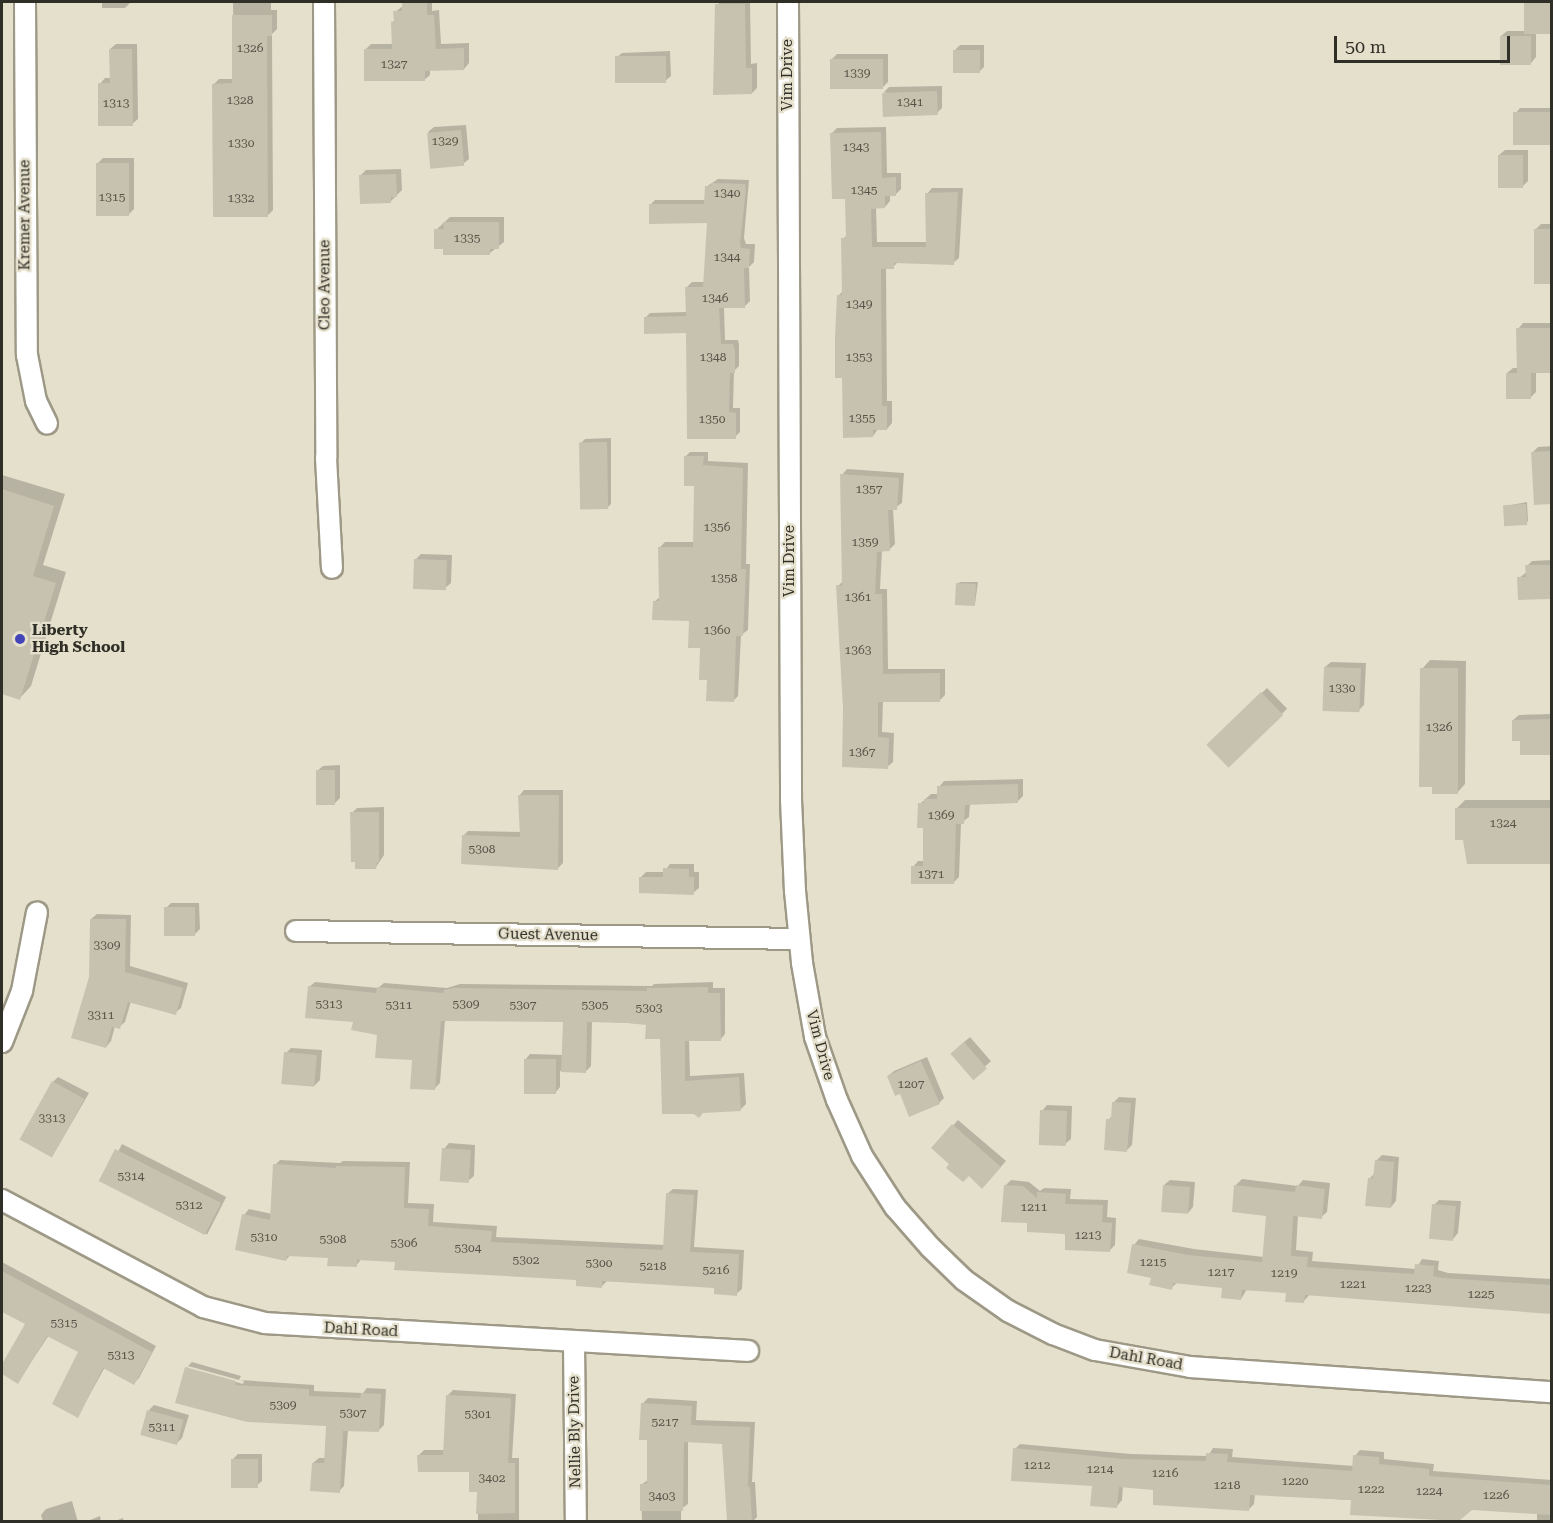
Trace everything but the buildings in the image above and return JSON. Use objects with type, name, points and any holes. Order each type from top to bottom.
[{"type":"street","name":"Kremer Avenue","points":[[25,2],[26,336],[30,378],[36,400],[47,424]]},
{"type":"street","name":"Cleo Avenue","points":[[324,2],[326,458],[332,568]]},
{"type":"street","name":"Vim Drive","points":[[788,2],[791,800],[795,891],[815,1037],[843,1114]]},
{"type":"street","points":[[2,1042],[22,991],[37,912]]},
{"type":"street","name":"Guest Avenue","points":[[296,931],[800,939]]},
{"type":"street","name":"Dahl Road","points":[[843,1114],[862,1156],[889,1198],[930,1247],[964,1280],[1008,1311],[1053,1334],[1095,1350],[1190,1367],[1551,1392]]},
{"type":"street","name":"Dahl Road","points":[[2,1200],[152,1282],[203,1307],[234,1316],[286,1326],[748,1351]]},
{"type":"street","name":"Nellie Bly Drive","points":[[574,1343],[576,1521]]},
{"type":"place","name":"Liberty High School","points":[[20,639]]}]
